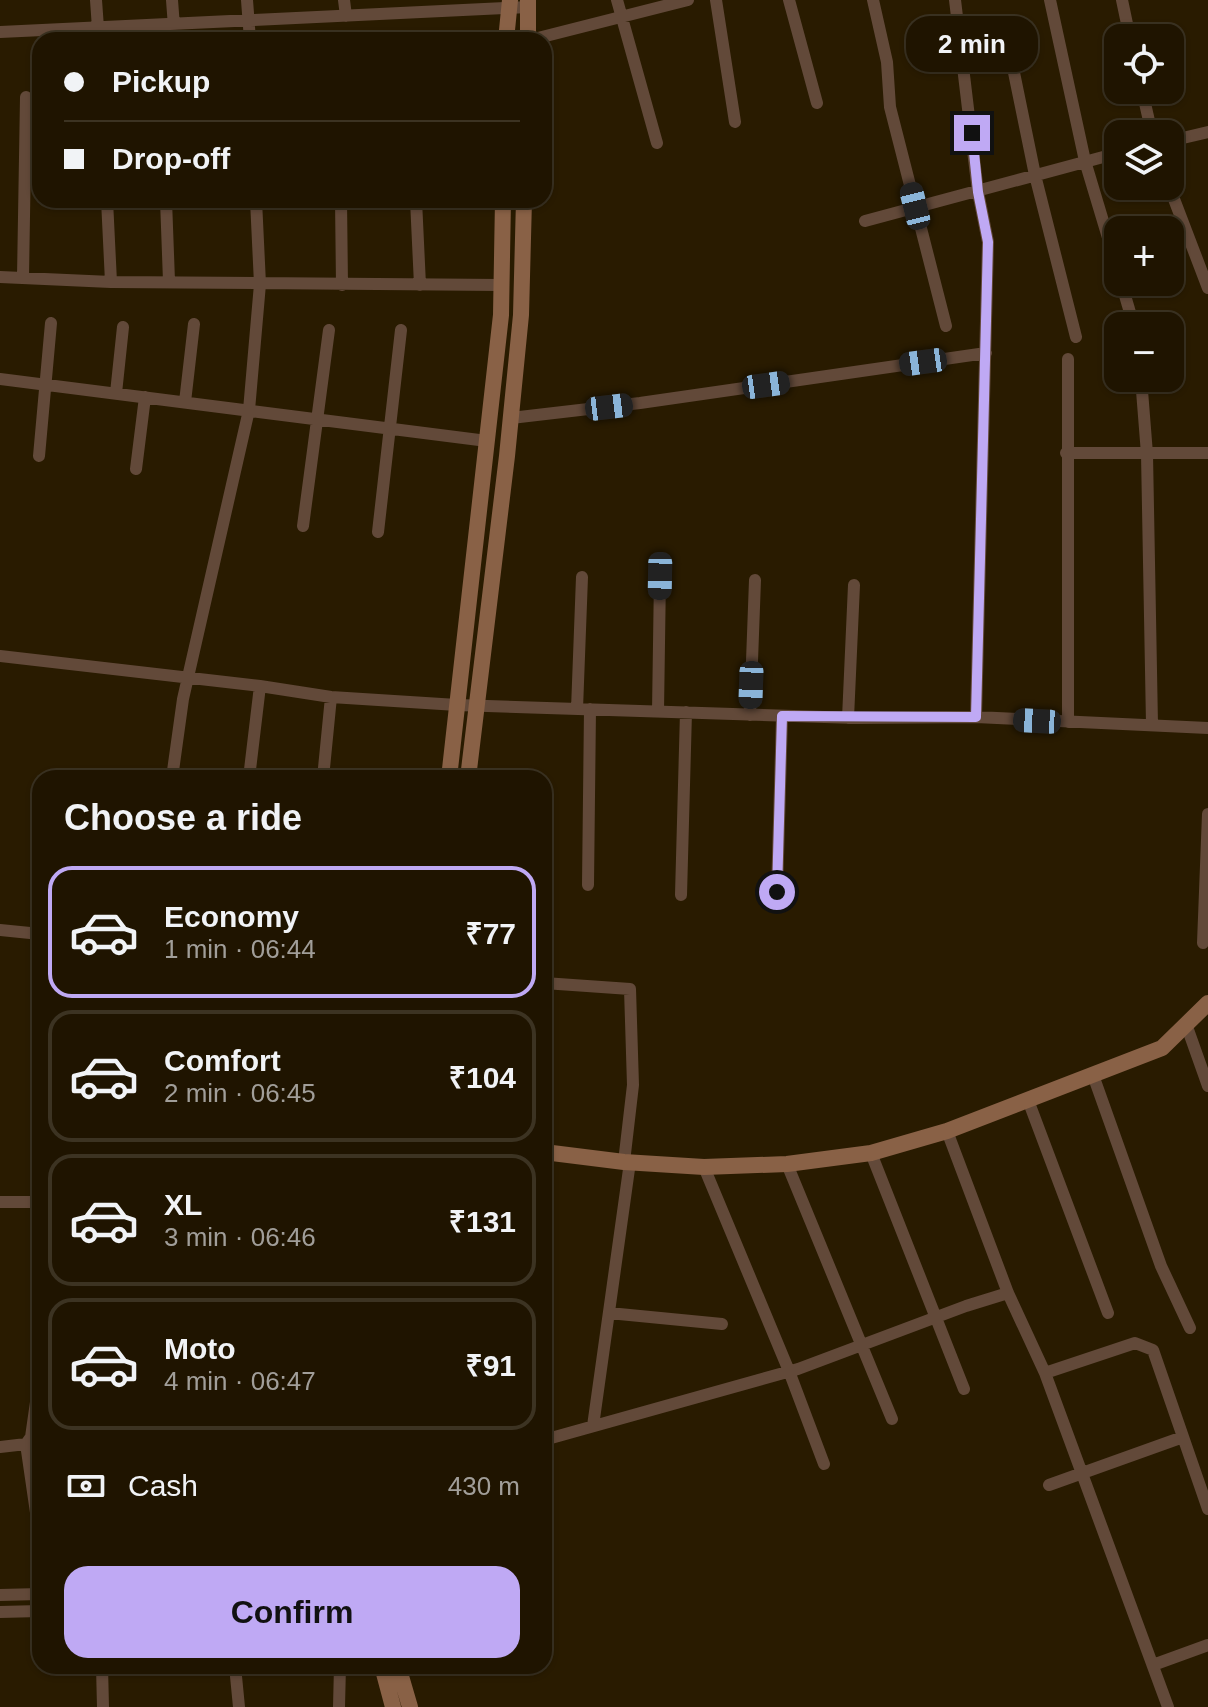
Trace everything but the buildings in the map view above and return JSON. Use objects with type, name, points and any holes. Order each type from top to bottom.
[{"type":"street","points":[[96,0],[98,28]]},
{"type":"street","points":[[172,0],[175,32]]},
{"type":"street","points":[[247,0],[250,32]]},
{"type":"street","points":[[344,0],[346,16]]},
{"type":"street","points":[[617,0],[657,143]]},
{"type":"street","points":[[552,34],[688,0]]},
{"type":"street","points":[[716,0],[735,122]]},
{"type":"street","points":[[789,0],[817,103]]},
{"type":"street","points":[[873,0],[887,62],[890,107],[946,326]]},
{"type":"street","points":[[955,0],[978,192],[988,242],[976,717]]},
{"type":"street","points":[[1050,0],[1085,161],[1104,224]]},
{"type":"street","points":[[1122,0],[1127,24]]},
{"type":"street","points":[[127,32],[174,23],[346,16],[407,6],[509,4],[528,4],[529,32]]},
{"type":"street","points":[[507,32],[509,4]]},
{"type":"street","points":[[0,32],[98,28],[111,32]]},
{"type":"street","points":[[1010,53],[1035,175],[1076,337]]},
{"type":"street","points":[[23,277],[26,97]]},
{"type":"street","points":[[1184,138],[1208,132]]},
{"type":"street","points":[[865,221],[1104,156]]},
{"type":"street","points":[[1174,200],[1208,288]]},
{"type":"street","points":[[107,208],[111,282]]},
{"type":"street","points":[[166,208],[169,281]]},
{"type":"street","points":[[173,770],[188,678],[249,410],[260,284],[256,208]]},
{"type":"street","points":[[341,208],[342,285]]},
{"type":"street","points":[[416,208],[420,285]]},
{"type":"street","points":[[450,770],[501,315],[503,208]]},
{"type":"street","points":[[469,770],[511,418],[521,315],[524,208]]},
{"type":"street","points":[[0,277],[111,282],[501,285]]},
{"type":"street","points":[[39,456],[51,323]]},
{"type":"street","points":[[185,402],[194,324]]},
{"type":"street","points":[[116,393],[123,327]]},
{"type":"street","points":[[303,526],[329,330]]},
{"type":"street","points":[[378,532],[401,330]]},
{"type":"street","points":[[511,418],[640,403],[986,353]]},
{"type":"street","points":[[1068,359],[1068,722]]},
{"type":"street","points":[[0,379],[487,441]]},
{"type":"street","points":[[1142,392],[1147,454],[1152,724]]},
{"type":"street","points":[[136,469],[145,397]]},
{"type":"street","points":[[1066,453],[1208,453]]},
{"type":"street","points":[[658,711],[660,576]]},
{"type":"street","points":[[582,577],[588,885]]},
{"type":"street","points":[[750,715],[755,580]]},
{"type":"street","points":[[848,718],[854,585]]},
{"type":"street","points":[[0,656],[331,697],[457,705],[848,718],[976,717],[1208,728]]},
{"type":"street","points":[[250,770],[260,686]]},
{"type":"street","points":[[324,770],[331,697]]},
{"type":"street","points":[[681,895],[686,712]]},
{"type":"street","points":[[777,892],[782,716]]},
{"type":"street","points":[[1203,943],[1208,814]]},
{"type":"street","points":[[0,930],[32,933]]},
{"type":"street","points":[[552,984],[630,989],[633,1085],[627,1162],[593,1426]]},
{"type":"street","points":[[552,1153],[704,1167],[787,1164],[871,1153],[947,1131],[1162,1048],[1208,1003]]},
{"type":"street","points":[[1186,1024],[1208,1086]]},
{"type":"street","points":[[1093,1075],[1161,1266],[1190,1328]]},
{"type":"street","points":[[1028,1100],[1108,1313]]},
{"type":"street","points":[[947,1131],[1008,1293],[1045,1373],[1168,1707]]},
{"type":"street","points":[[871,1153],[964,1389]]},
{"type":"street","points":[[787,1164],[892,1419]]},
{"type":"street","points":[[704,1167],[824,1464]]},
{"type":"street","points":[[0,1202],[32,1201]]},
{"type":"street","points":[[552,1438],[789,1371],[1008,1293]]},
{"type":"street","points":[[609,1313],[722,1324]]},
{"type":"street","points":[[1045,1373],[1135,1343],[1153,1350],[1208,1508]]},
{"type":"street","points":[[1049,1485],[1183,1437]]},
{"type":"street","points":[[0,1447],[32,1440]]},
{"type":"street","points":[[0,1595],[32,1594]]},
{"type":"street","points":[[0,1612],[32,1611]]},
{"type":"street","points":[[1153,1665],[1208,1645]]},
{"type":"street","points":[[102,1674],[103,1707]]},
{"type":"street","points":[[236,1674],[239,1707]]},
{"type":"street","points":[[339,1707],[340,1674]]},
{"type":"street","points":[[384,1674],[393,1707]]},
{"type":"street","points":[[400,1674],[410,1707]]},
{"type":"route","points":[[777,892],[782,716],[976,717],[988,242],[978,192],[972,133]]}]
